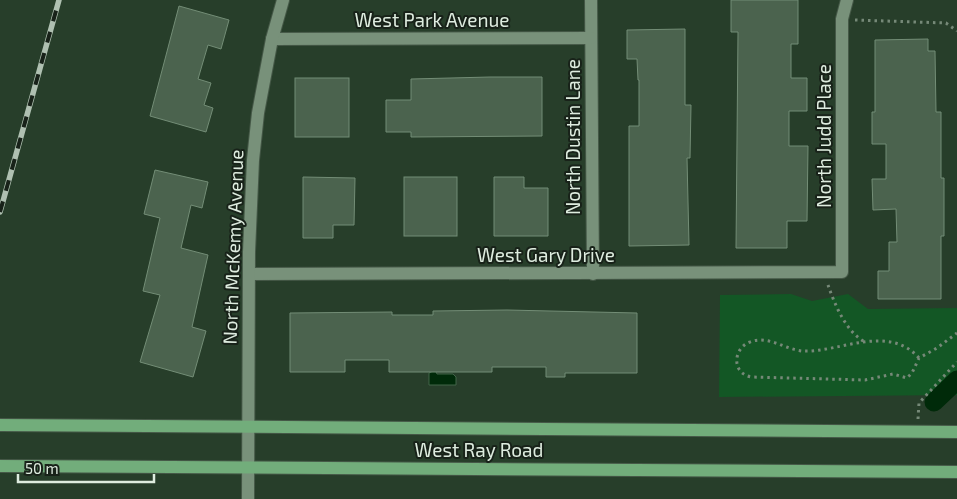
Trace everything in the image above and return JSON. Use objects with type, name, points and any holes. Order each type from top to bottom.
[{"type":"main road","name":"West Ray Road","points":[[0,426],[957,432]]},
{"type":"main road","name":"West Ray Road","points":[[0,466],[957,472]]},
{"type":"street","name":"North McKemy Avenue","points":[[248,499],[249,274],[253,160],[258,113],[272,39],[283,0]]},
{"type":"street","name":"North Dustin Lane","points":[[591,0],[593,274]]},
{"type":"street","name":"North Judd Place","points":[[842,272],[842,20],[847,0]]},
{"type":"street","name":"West Park Avenue","points":[[272,39],[591,38]]},
{"type":"street","name":"West Gary Drive","points":[[249,274],[842,272]]},
{"type":"path","points":[[842,20],[946,23],[957,31]]},
{"type":"path","points":[[823,272],[840,312],[857,338],[865,342]]},
{"type":"path","points":[[919,358],[904,345],[888,342],[865,342],[803,351],[773,342],[748,342],[740,352],[736,364],[738,371],[744,376],[752,377],[782,376],[865,380],[885,374],[907,378],[912,373],[919,358],[957,333]]},
{"type":"path","points":[[917,432],[919,403],[957,362]]},
{"type":"shaded area","points":[[791,294],[812,301],[848,294],[868,309],[957,308],[957,395],[719,397],[720,295]]},
{"type":"shaded area","points":[[435,370],[437,374],[453,374],[456,377],[456,385],[429,385],[429,373]]},
{"type":"building","points":[[731,0],[798,0],[798,44],[791,44],[791,78],[807,78],[807,111],[789,111],[789,146],[808,146],[807,221],[787,221],[787,248],[736,248],[738,32],[731,32]]},
{"type":"building","points":[[179,6],[229,20],[221,49],[208,45],[198,79],[211,83],[204,105],[213,108],[206,132],[150,116]]},
{"type":"building","points":[[685,29],[685,105],[691,105],[690,158],[687,158],[689,245],[629,246],[629,126],[639,126],[639,80],[637,59],[627,59],[627,30]]},
{"type":"building","points":[[928,39],[928,51],[935,51],[936,112],[941,112],[941,178],[944,178],[944,236],[941,236],[941,299],[878,299],[878,271],[889,271],[889,242],[897,242],[896,209],[873,210],[872,179],[886,179],[886,144],[872,144],[872,112],[875,112],[875,40]]},
{"type":"building","points":[[542,77],[542,136],[411,137],[411,132],[386,132],[386,100],[411,100],[411,79]]},
{"type":"building","points":[[295,78],[349,78],[349,137],[295,137]]},
{"type":"building","points":[[155,170],[208,182],[202,208],[191,205],[181,248],[208,255],[192,327],[206,331],[193,377],[140,362],[160,295],[143,291],[160,218],[144,214]]},
{"type":"building","points":[[303,177],[355,178],[354,225],[333,225],[333,238],[303,238]]},
{"type":"building","points":[[404,177],[457,177],[457,236],[404,236]]},
{"type":"building","points":[[494,177],[524,177],[524,188],[548,188],[548,236],[494,236]]},
{"type":"building","points":[[507,310],[637,313],[637,373],[565,373],[565,377],[546,377],[546,367],[492,367],[492,372],[389,372],[389,360],[345,360],[345,372],[290,372],[290,313],[392,312],[392,315],[433,315],[433,311]]},
{"type":"waterway","points":[[934,402],[957,380]]},
{"type":"railway","points":[[0,212],[59,0]]}]
